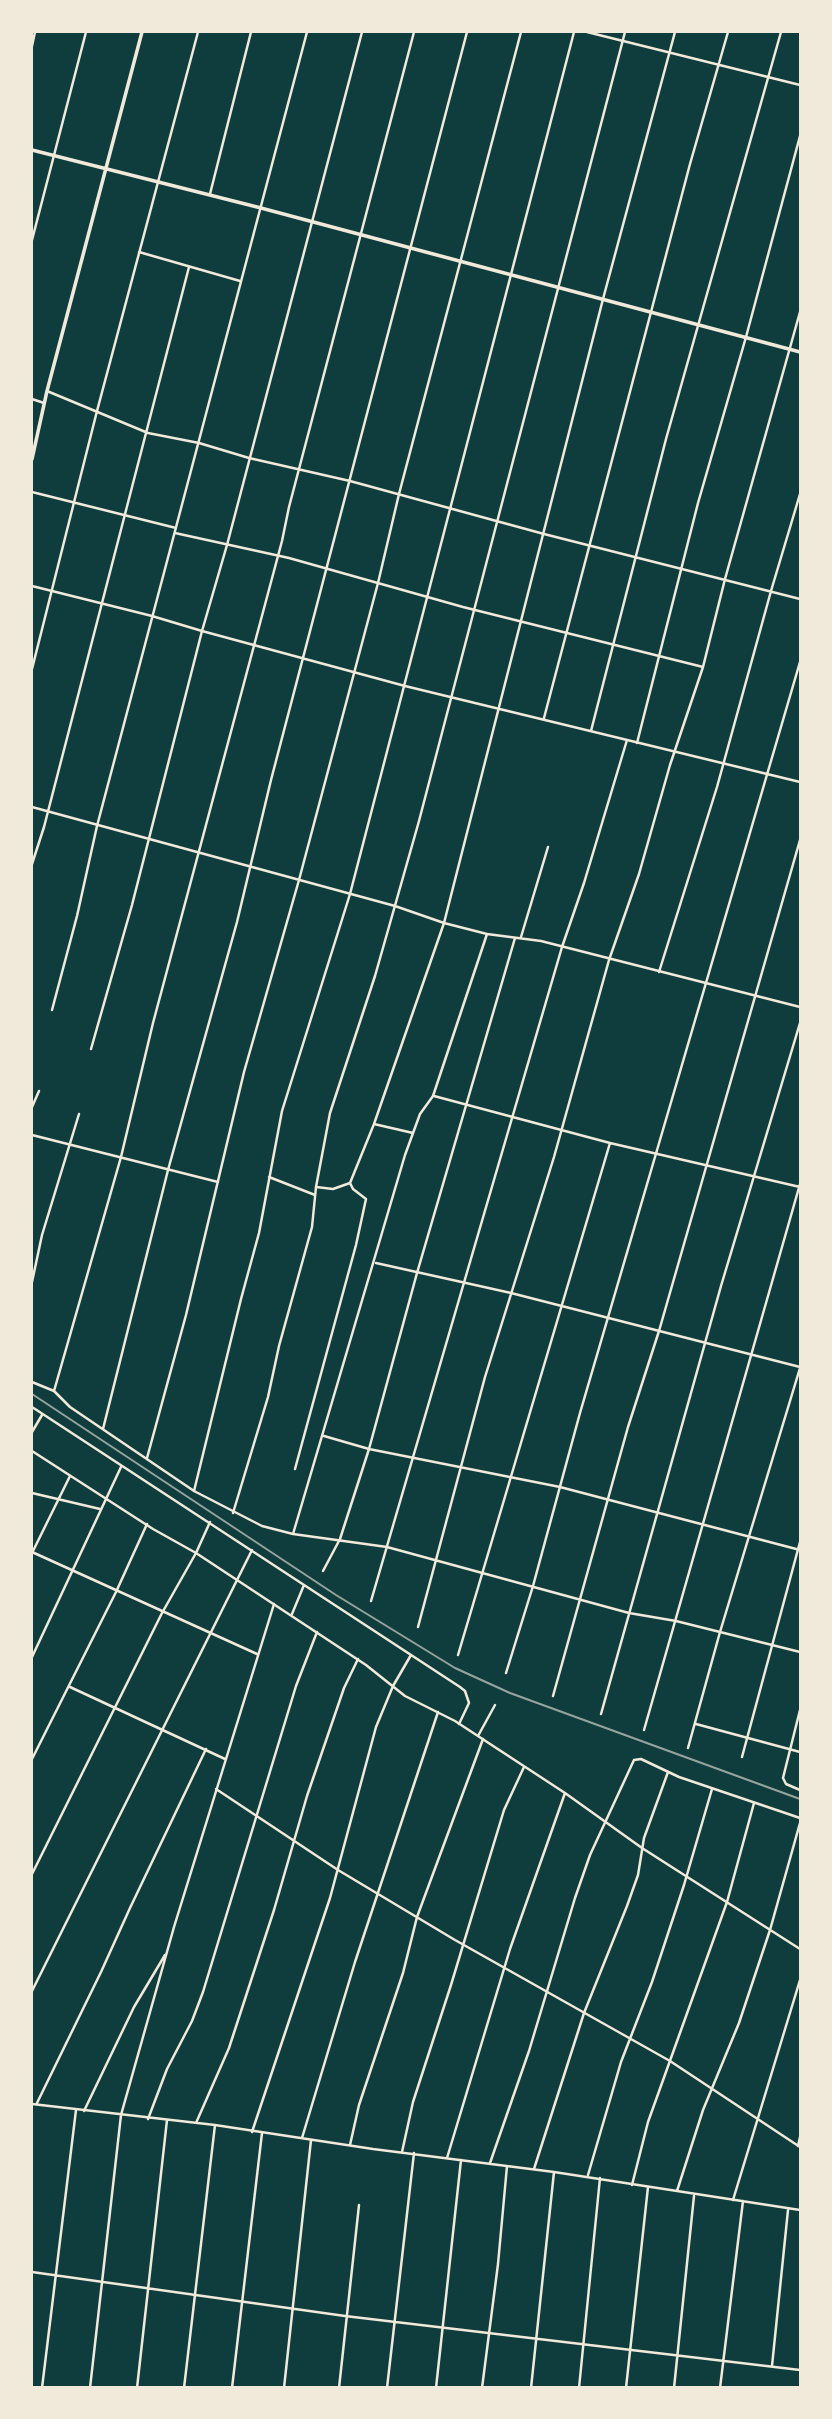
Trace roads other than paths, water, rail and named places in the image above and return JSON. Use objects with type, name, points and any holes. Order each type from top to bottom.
[{"type":"street","points":[[32,46],[35,32]]},
{"type":"street","points":[[32,240],[86,32]]},
{"type":"street","points":[[32,459],[47,391],[142,32]]},
{"type":"street","points":[[32,669],[97,411],[198,32]]},
{"type":"street","points":[[209,196],[251,32]]},
{"type":"street","points":[[52,1010],[97,826],[307,32]]},
{"type":"street","points":[[91,1049],[149,840],[362,32]]},
{"type":"street","points":[[54,1391],[121,1157],[153,1023],[200,853],[414,32]]},
{"type":"street","points":[[103,1429],[168,1170],[237,922],[467,32]]},
{"type":"street","points":[[147,1458],[186,1315],[244,1072],[299,880],[521,32]]},
{"type":"street","points":[[194,1491],[259,1233],[285,1100],[349,894],[574,32]]},
{"type":"street","points":[[587,32],[800,85]]},
{"type":"street","points":[[233,1513],[268,1397],[279,1346],[312,1227],[316,1187],[339,1081],[396,906],[625,32]]},
{"type":"street","points":[[316,1187],[333,1189],[350,1182],[374,1124],[444,923],[603,299],[675,32]]},
{"type":"street","points":[[544,718],[650,312],[728,32]]},
{"type":"street","points":[[591,730],[698,324],[781,32]]},
{"type":"street","points":[[637,743],[681,568],[800,136]]},
{"type":"street","points":[[32,150],[261,208],[800,352]]},
{"type":"street","points":[[139,252],[241,281]]},
{"type":"street","points":[[32,864],[148,433],[189,267]]},
{"type":"street","points":[[418,1628],[511,1293],[550,1170],[609,960],[639,874],[653,820],[703,667],[800,312]]},
{"type":"street","points":[[47,391],[148,433],[300,468],[800,599]]},
{"type":"street","points":[[32,399],[44,403]]},
{"type":"street","points":[[32,492],[176,528]]},
{"type":"street","points":[[659,972],[689,881],[800,494]]},
{"type":"street","points":[[175,533],[277,556],[474,610],[703,667]]},
{"type":"street","points":[[32,586],[354,672],[800,782]]},
{"type":"street","points":[[506,1673],[800,662]]},
{"type":"street","points":[[371,1601],[562,947],[627,740]]},
{"type":"street","points":[[32,807],[396,906],[444,923],[487,934],[562,947],[800,1007]]},
{"type":"street","points":[[553,1696],[800,840]]},
{"type":"street","points":[[323,1571],[340,1539],[369,1449],[417,1273],[548,847]]},
{"type":"street","points":[[293,1534],[413,1133],[420,1114],[433,1096],[487,934]]},
{"type":"street","points":[[601,1714],[754,1175],[800,1023]]},
{"type":"street","points":[[32,1107],[39,1091]]},
{"type":"street","points":[[433,1096],[610,1143],[800,1186],[644,1730]]},
{"type":"street","points":[[32,1282],[42,1235],[79,1114]]},
{"type":"street","points":[[374,1124],[413,1133]]},
{"type":"street","points":[[32,1135],[218,1182]]},
{"type":"street","points":[[458,1655],[610,1143]]},
{"type":"street","points":[[269,1177],[316,1195]]},
{"type":"street","points":[[295,1469],[366,1199],[353,1189],[350,1182]]},
{"type":"street","points":[[375,1263],[511,1293],[800,1367],[688,1748]]},
{"type":"street","points":[[32,1382],[54,1391],[70,1408],[194,1491],[262,1527],[387,1547],[629,1613],[676,1621],[800,1652]]},
{"type":"street","points":[[32,1407],[121,1468],[210,1522],[465,1691],[469,1703],[459,1724]]},
{"type":"street","points":[[32,1432],[42,1415]]},
{"type":"street","points":[[324,1436],[369,1449],[461,1469],[560,1487],[799,1550]]},
{"type":"street","points":[[32,1452],[196,1553],[317,1632],[358,1659],[405,1696],[483,1739],[642,1848],[800,1950]]},
{"type":"street","points":[[32,1657],[121,1468]]},
{"type":"street","points":[[70,1476],[32,1552],[257,1654]]},
{"type":"street","points":[[32,1493],[101,1510]]},
{"type":"street","points":[[32,1874],[210,1522]]},
{"type":"street","points":[[32,1759],[116,1592],[146,1524]]},
{"type":"street","points":[[743,1757],[800,1542]]},
{"type":"street","points":[[32,1991],[252,1550]]},
{"type":"street","points":[[291,1615],[304,1585]]},
{"type":"street","points":[[90,2388],[121,2115],[167,1952],[274,1604]]},
{"type":"street","points":[[148,2119],[167,2069],[192,2021],[203,1992],[296,1686],[317,1632]]},
{"type":"street","points":[[251,2132],[338,1870],[376,1727],[393,1686],[411,1655]]},
{"type":"street","points":[[196,2123],[233,2036],[274,1910],[292,1842],[344,1688],[358,1659]]},
{"type":"street","points":[[68,1686],[225,1759]]},
{"type":"street","points":[[478,1736],[495,1705]]},
{"type":"street","points":[[800,1710],[783,1782],[800,1790]]},
{"type":"street","points":[[302,2138],[318,2078],[438,1712]]},
{"type":"street","points":[[696,1724],[800,1752]]},
{"type":"street","points":[[350,2145],[359,2105],[402,1973],[417,1917],[483,1739]]},
{"type":"street","points":[[206,1749],[101,1972],[34,2104],[215,2125],[587,2176],[800,2210]]},
{"type":"street","points":[[490,2164],[575,1898],[590,1856],[634,1760],[640,1759],[712,1789],[800,1818]]},
{"type":"street","points":[[402,2152],[413,2102],[504,1810],[524,1767]]},
{"type":"street","points":[[534,2169],[584,2014],[638,1874],[642,1848],[668,1772]]},
{"type":"street","points":[[216,1789],[292,1842],[462,1944],[670,2062],[799,2147],[800,2137]]},
{"type":"street","points":[[587,2176],[630,2039],[687,1877],[712,1789]]},
{"type":"street","points":[[447,2158],[505,1968],[565,1793]]},
{"type":"street","points":[[632,2185],[648,2122],[727,1902],[754,1803]]},
{"type":"street","points":[[677,2192],[711,2088],[738,2023],[770,1930],[800,1823]]},
{"type":"street","points":[[84,2111],[134,2007],[167,1952]]},
{"type":"street","points":[[733,2200],[800,1980]]},
{"type":"street","points":[[42,2388],[76,2110]]},
{"type":"street","points":[[137,2388],[167,2120]]},
{"type":"street","points":[[184,2388],[215,2125]]},
{"type":"street","points":[[232,2388],[262,2133]]},
{"type":"street","points":[[284,2388],[311,2140]]},
{"type":"street","points":[[387,2388],[414,2154]]},
{"type":"street","points":[[436,2388],[461,2160]]},
{"type":"street","points":[[482,2388],[508,2166]]},
{"type":"street","points":[[531,2388],[554,2172]]},
{"type":"street","points":[[579,2388],[600,2178]]},
{"type":"street","points":[[626,2388],[648,2187]]},
{"type":"street","points":[[674,2388],[694,2195]]},
{"type":"street","points":[[720,2388],[743,2201]]},
{"type":"street","points":[[338,2388],[359,2205]]},
{"type":"street","points":[[772,2367],[789,2208]]},
{"type":"street","points":[[32,2272],[345,2316],[800,2370]]},
{"type":"railway","points":[[32,1394],[336,1595],[455,1668],[510,1693],[800,1799]]}]
